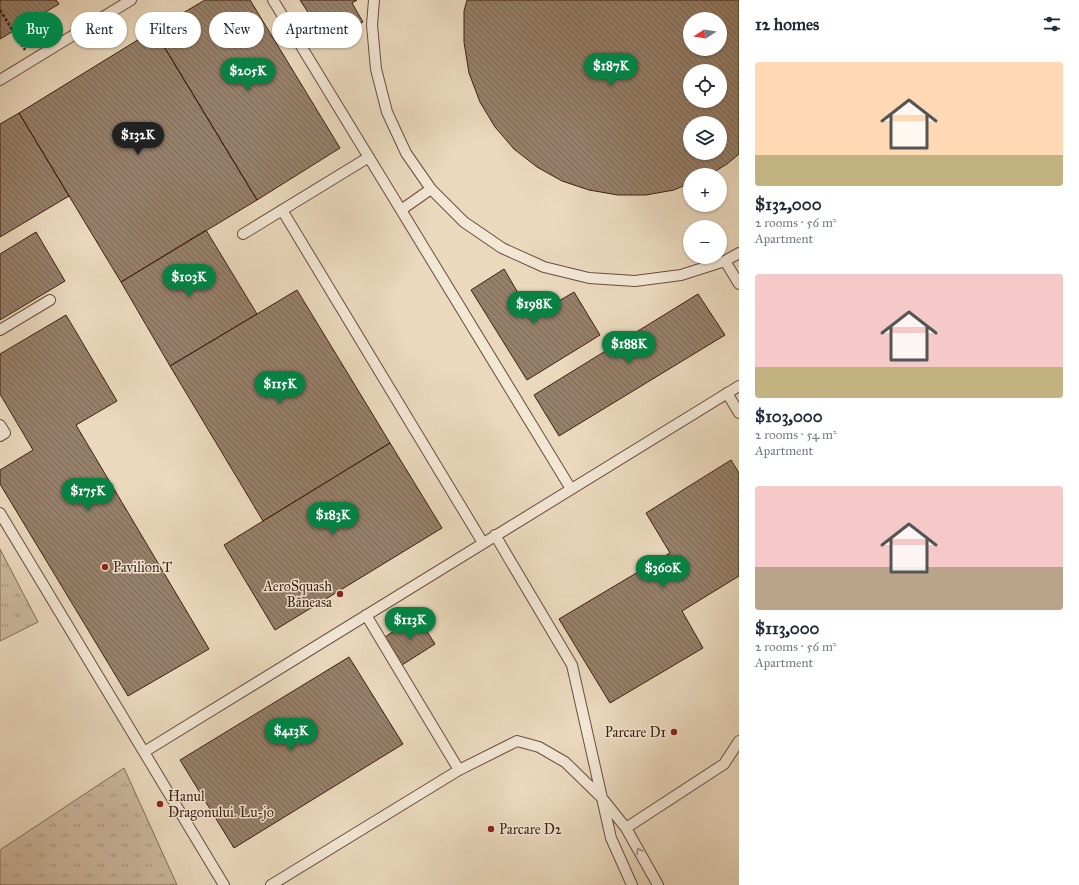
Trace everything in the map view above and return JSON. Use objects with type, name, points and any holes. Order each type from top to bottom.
[{"type":"lane","points":[[0,80],[131,0]]},
{"type":"lane","points":[[273,0],[571,489]]},
{"type":"lane","points":[[374,0],[372,25],[376,69],[387,112],[406,152],[431,189],[464,222],[502,248],[544,267],[589,278],[635,281],[681,275],[716,264]]},
{"type":"lane","points":[[244,234],[369,157]]},
{"type":"lane","points":[[401,210],[431,189]]},
{"type":"lane","points":[[282,210],[483,543]]},
{"type":"lane","points":[[727,260],[739,253]]},
{"type":"lane","points":[[727,264],[739,284]]},
{"type":"lane","points":[[0,330],[50,300]]},
{"type":"lane","points":[[144,752],[739,386]]},
{"type":"lane","points":[[727,393],[739,413]]},
{"type":"lane","points":[[0,425],[5,433],[0,436]]},
{"type":"lane","points":[[0,513],[224,885]]},
{"type":"lane","points":[[495,535],[572,665],[611,838],[632,885]]},
{"type":"lane","points":[[366,615],[459,770]]},
{"type":"lane","points":[[271,885],[459,770],[517,741],[540,747],[565,762],[602,798],[626,828],[658,885]]},
{"type":"lane","points":[[626,828],[724,764],[739,741]]},
{"type":"path","points":[[0,10],[32,61]]},
{"type":"green space","points":[[0,549],[38,622],[0,641]]},
{"type":"green space","points":[[124,768],[177,885],[0,885],[0,850]]},
{"type":"building","points":[[0,0],[56,0],[59,4],[46,12],[12,12],[12,32],[0,39]]},
{"type":"building","points":[[205,0],[250,0],[257,12],[209,12],[209,48],[264,48],[264,23],[272,36],[272,48],[279,48],[340,148],[257,200],[165,48],[201,48],[201,12],[185,12]]},
{"type":"building","points":[[300,0],[357,0],[352,3],[357,12],[308,12]]},
{"type":"building","points":[[467,0],[739,0],[739,154],[720,168],[683,168],[683,186],[674,190],[646,195],[618,195],[589,190],[562,181],[537,167],[514,149],[495,127],[480,102],[469,73],[464,42],[464,11]]},
{"type":"building","points":[[135,42],[135,48],[165,48],[257,200],[121,282],[19,113]]},
{"type":"building","points":[[19,113],[69,196],[0,237],[0,124]]},
{"type":"building","points":[[206,230],[257,314],[170,366],[121,282]]},
{"type":"building","points":[[36,232],[65,281],[0,320],[0,254]]},
{"type":"building","points":[[504,269],[532,317],[574,292],[600,335],[527,380],[471,290]]},
{"type":"building","points":[[297,290],[390,443],[263,521],[170,366]]},
{"type":"building","points":[[698,294],[725,335],[559,436],[534,395]]},
{"type":"building","name":"Pavilion T","points":[[66,315],[117,401],[76,425],[209,649],[128,696],[0,484],[0,470],[33,450],[0,394],[0,354]]},
{"type":"building","points":[[390,443],[442,528],[275,630],[224,545]]},
{"type":"building","points":[[731,460],[739,473],[739,576],[682,611],[703,648],[610,703],[559,619],[670,553],[646,513]]},
{"type":"building","points":[[417,616],[435,644],[402,665],[385,637]]},
{"type":"building","points":[[349,657],[403,744],[234,848],[180,760]]},
{"type":"place","name":"Pavilion T","points":[[105,567]]},
{"type":"place","name":"AeroSquash Băneasa","points":[[340,594]]},
{"type":"place","name":"Parcare D1","points":[[674,732]]},
{"type":"place","name":"Hanul Dragonului. Lu-jo","points":[[160,804]]},
{"type":"place","name":"Parcare D2","points":[[491,829]]}]
